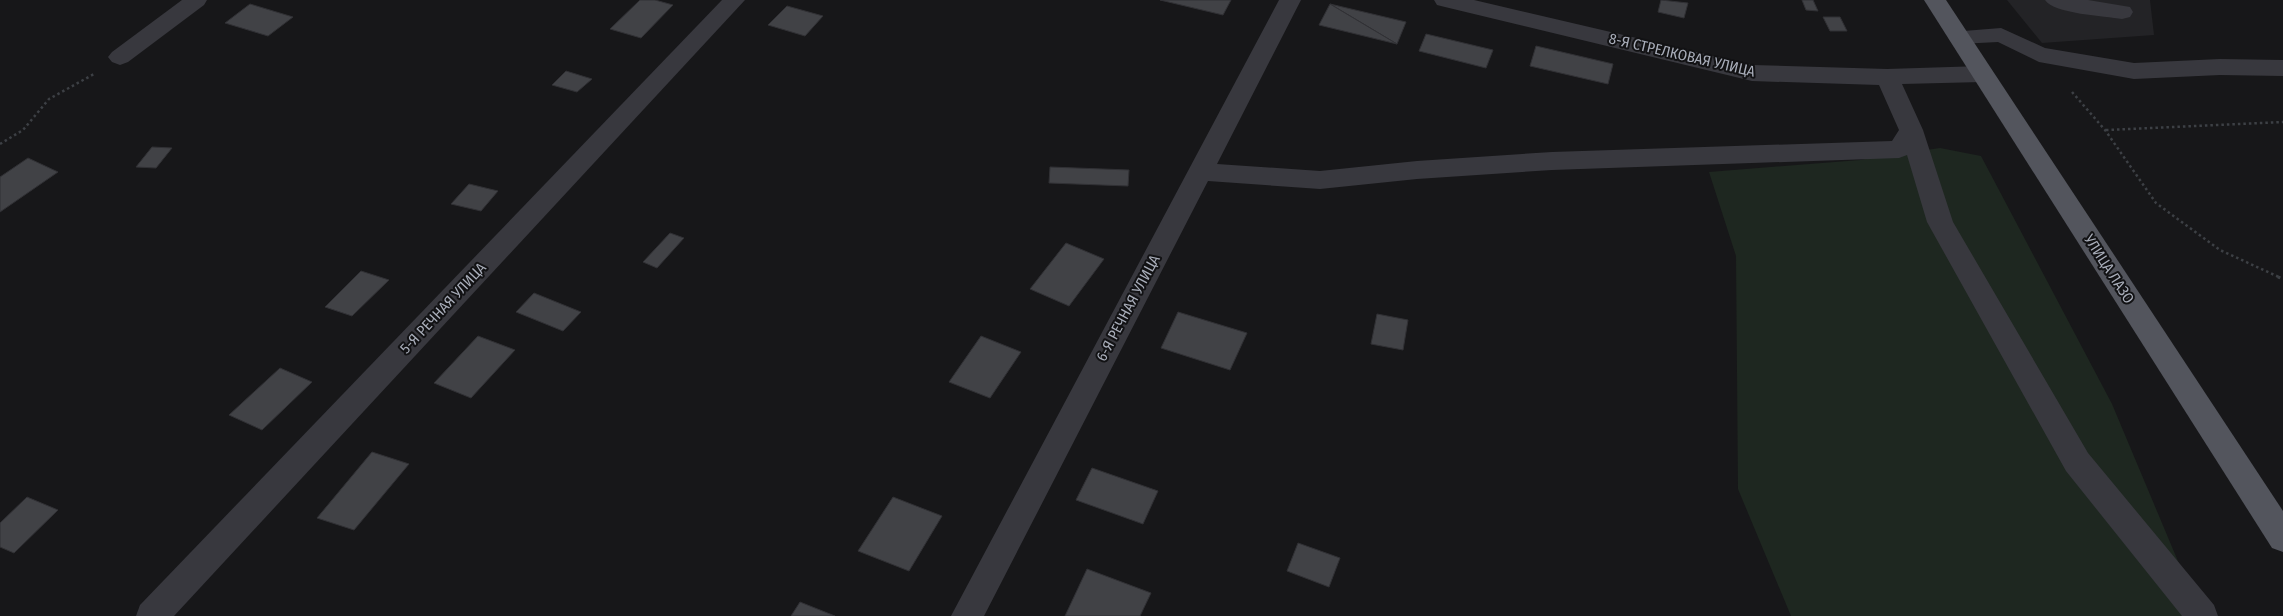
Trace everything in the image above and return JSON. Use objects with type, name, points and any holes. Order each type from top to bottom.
[{"type":"main road","name":"УЛИЦА ЛАЗО","points":[[1936,0],[2283,538]]},
{"type":"street","points":[[120,57],[196,0]]},
{"type":"street","name":"5-Я РЕЧНАЯ УЛИЦА","points":[[152,616],[734,0]]},
{"type":"street","name":"6-Я РЕЧНАЯ УЛИЦА","points":[[967,616],[1290,0]]},
{"type":"street","name":"8-Я СТРЕЛКОВАЯ УЛИЦА","points":[[1445,0],[1752,73],[1886,77],[1942,73],[1982,74]]},
{"type":"street","points":[[2056,0],[2068,4],[2122,12]]},
{"type":"street","points":[[1959,37],[2001,35],[2039,54],[2134,70],[2220,67],[2283,68]]},
{"type":"street","points":[[1886,77],[1911,130],[1940,222],[2077,462],[2202,616]]},
{"type":"street","points":[[1202,168],[1320,180],[1417,170],[1646,156],[1899,149],[1911,130]]},
{"type":"path","points":[[2039,54],[2105,130],[2156,203],[2220,250],[2283,279]]},
{"type":"path","points":[[0,144],[23,130],[49,100],[120,57]]},
{"type":"path","points":[[2105,130],[2283,122]]},
{"type":"shaded area","points":[[2007,0],[2150,0],[2154,35],[2042,43]]},
{"type":"shaded area","points":[[1940,148],[1981,156],[2112,404],[2201,616],[1791,616],[1738,489],[1736,256],[1709,172],[1860,160]]},
{"type":"building","points":[[640,0],[655,0],[673,5],[641,38],[610,29]]},
{"type":"building","points":[[1160,0],[1231,0],[1223,15]]},
{"type":"building","points":[[1661,0],[1688,3],[1684,18],[1658,12]]},
{"type":"building","points":[[1802,0],[1813,0],[1818,11],[1806,10]]},
{"type":"building","points":[[250,4],[293,17],[268,36],[225,23]]},
{"type":"building","points":[[1330,4],[1406,22],[1397,44]]},
{"type":"building","points":[[1330,4],[1397,44],[1319,25]]},
{"type":"building","points":[[787,6],[823,16],[805,36],[768,25]]},
{"type":"building","points":[[1823,17],[1840,17],[1847,31],[1830,31]]},
{"type":"building","points":[[1426,34],[1493,50],[1486,68],[1419,51]]},
{"type":"building","points":[[1536,46],[1613,64],[1608,84],[1530,66]]},
{"type":"building","points":[[566,71],[592,79],[577,92],[552,85]]},
{"type":"building","points":[[152,147],[172,148],[156,168],[136,167]]},
{"type":"building","points":[[28,158],[58,172],[0,212],[0,177]]},
{"type":"building","points":[[1050,167],[1129,170],[1128,186],[1049,183]]},
{"type":"building","points":[[469,184],[498,191],[481,211],[451,204]]},
{"type":"building","points":[[670,233],[684,238],[657,268],[643,262]]},
{"type":"building","points":[[1066,243],[1104,259],[1069,306],[1030,289]]},
{"type":"building","points":[[361,271],[389,280],[352,316],[325,307]]},
{"type":"building","points":[[534,293],[581,312],[563,331],[516,312]]},
{"type":"building","points":[[1178,312],[1247,333],[1230,370],[1161,348]]},
{"type":"building","points":[[1377,314],[1408,320],[1403,350],[1371,344]]},
{"type":"building","points":[[478,336],[515,350],[471,398],[434,383]]},
{"type":"building","points":[[981,336],[1021,352],[990,398],[949,382]]},
{"type":"building","points":[[280,368],[312,382],[262,430],[229,415]]},
{"type":"building","points":[[372,452],[409,464],[354,530],[317,518]]},
{"type":"building","points":[[1092,468],[1158,491],[1143,524],[1076,500]]},
{"type":"building","points":[[27,497],[58,510],[14,553],[0,547],[0,523]]},
{"type":"building","points":[[893,497],[942,516],[909,571],[858,551]]},
{"type":"building","points":[[1298,543],[1340,558],[1329,587],[1287,571]]},
{"type":"building","points":[[1087,569],[1151,593],[1140,616],[1065,616]]},
{"type":"building","points":[[800,602],[835,616],[791,616]]}]
